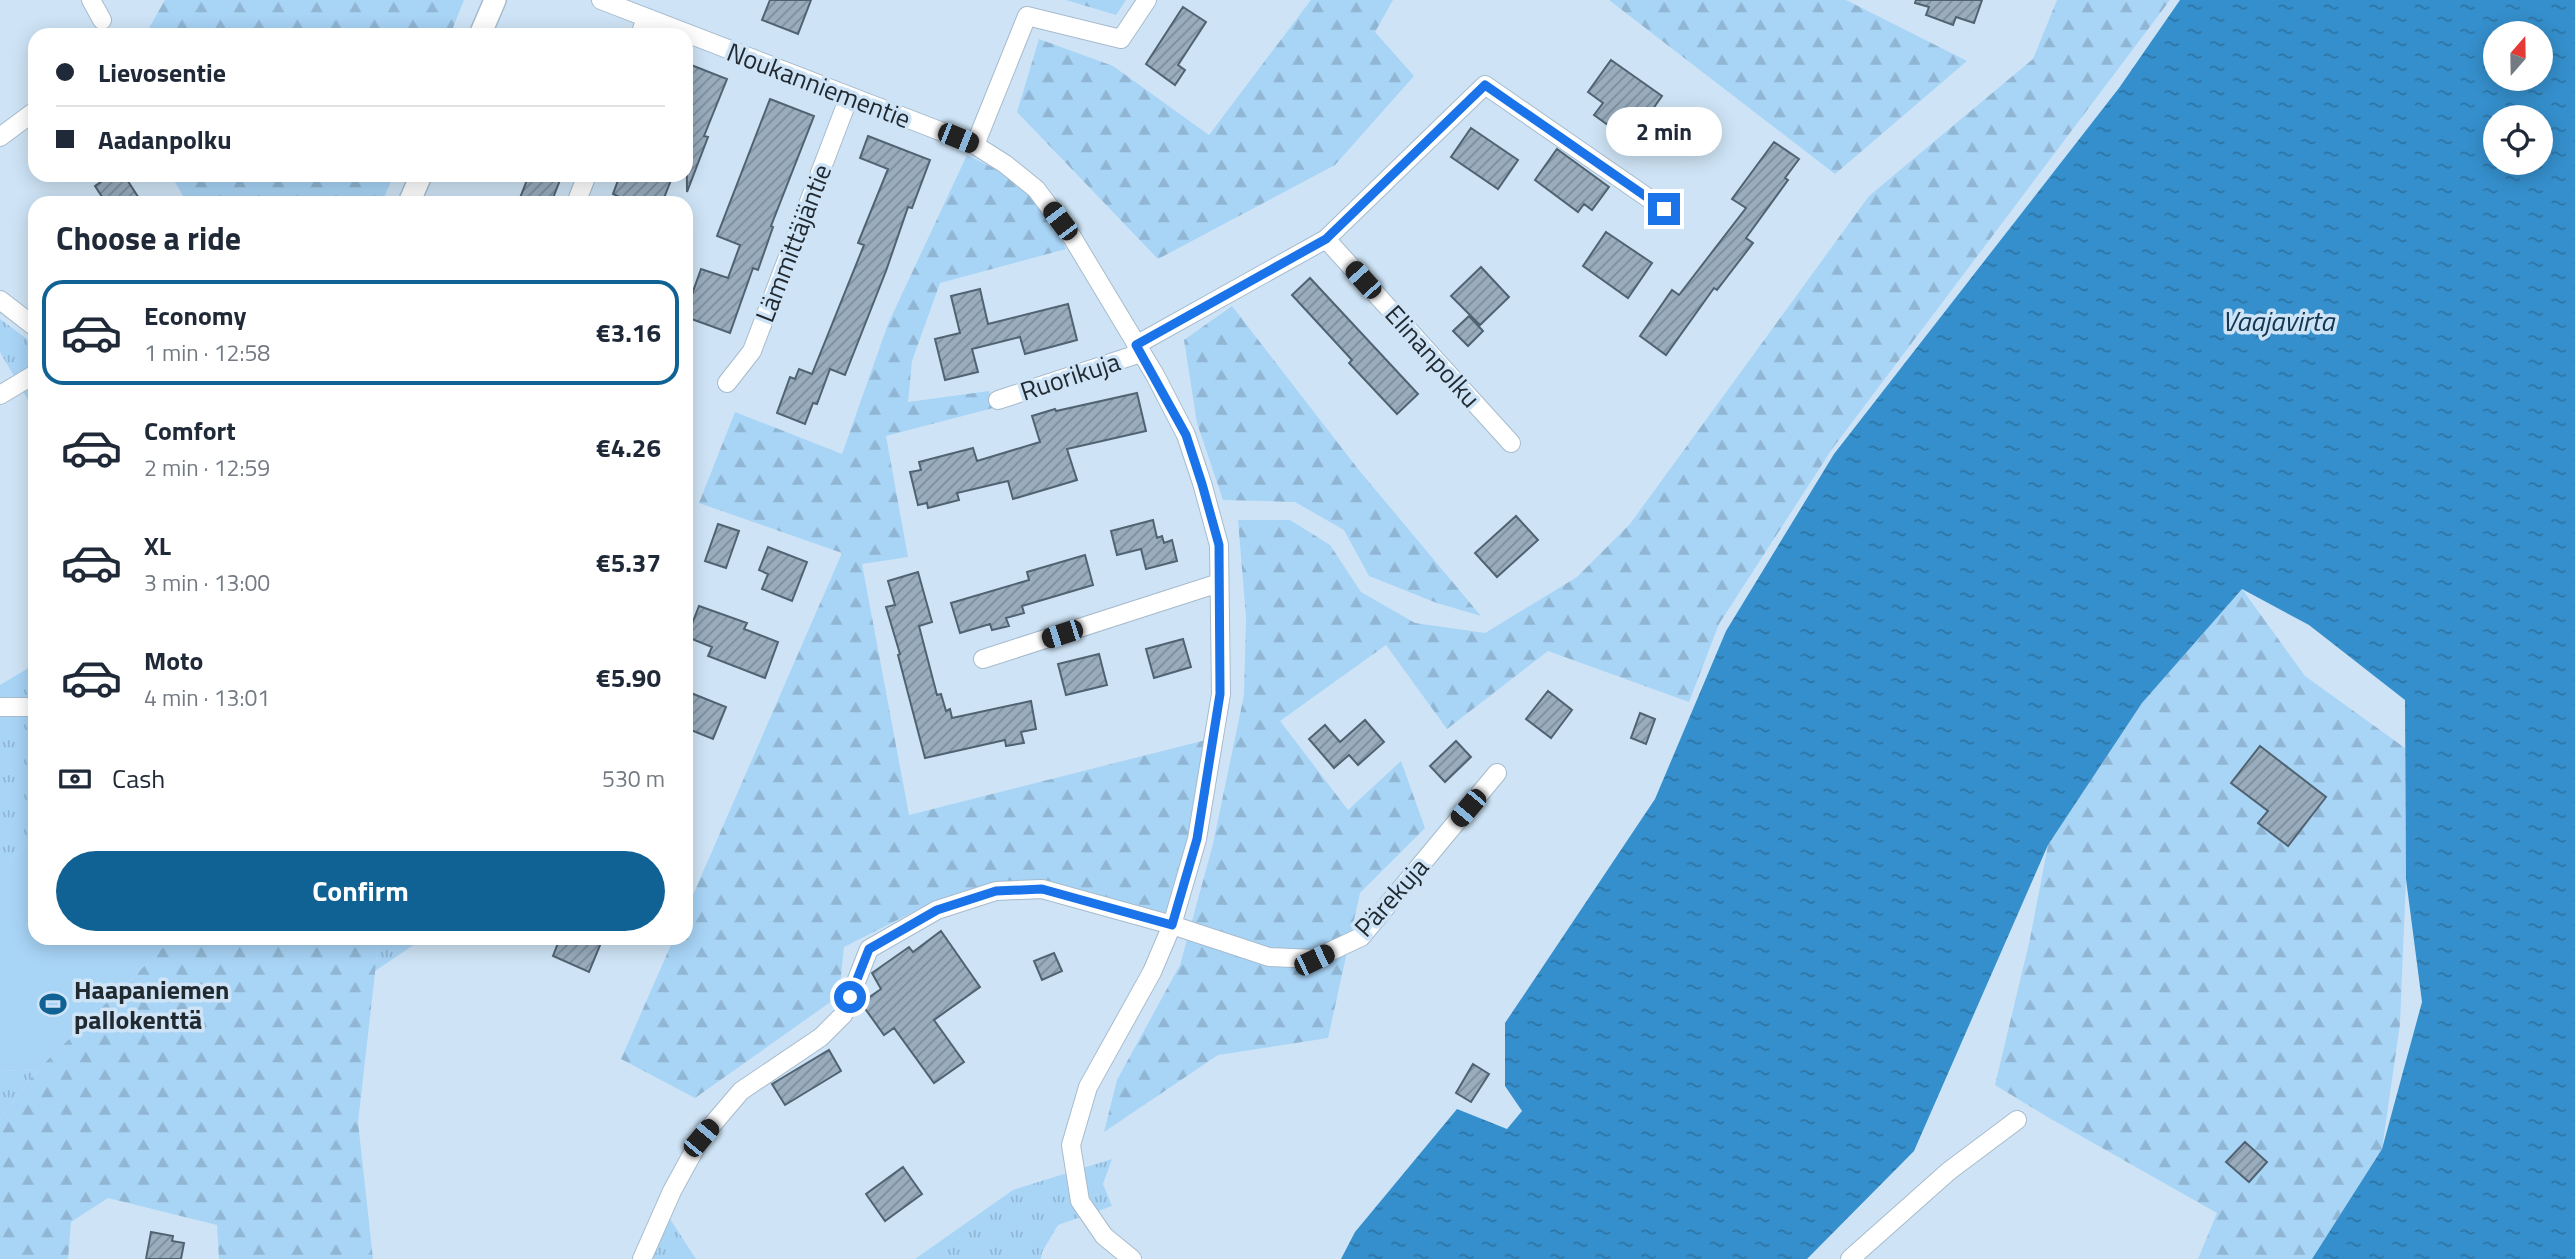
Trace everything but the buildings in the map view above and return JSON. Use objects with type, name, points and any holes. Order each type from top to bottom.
[{"type":"street","points":[[91,0],[102,20]]},
{"type":"street","points":[[483,28],[495,0]]},
{"type":"street","name":"Noukanniementie","points":[[601,0],[643,27]]},
{"type":"street","points":[[975,145],[1027,16],[1121,39],[1147,0]]},
{"type":"street","name":"Noukanniementie","points":[[693,44],[849,97],[975,145],[1005,164],[1036,189],[1072,237],[1139,349],[1186,435],[1219,545],[1220,694],[1197,839],[1172,925],[1153,972],[1088,1087],[1071,1146],[1080,1201],[1104,1236],[1132,1259]]},
{"type":"street","name":"Ruorikuja","points":[[998,400],[1139,349],[1326,239],[1485,85],[1664,209]]},
{"type":"street","name":"Lämmittäjäntie","points":[[727,383],[752,351],[849,97]]},
{"type":"street","points":[[0,137],[28,116]]},
{"type":"street","name":"Elinanpolku","points":[[1326,239],[1511,443]]},
{"type":"street","points":[[0,300],[28,322]]},
{"type":"street","points":[[0,395],[28,378]]},
{"type":"street","points":[[983,659],[1219,583]]},
{"type":"street","points":[[0,707],[28,708]]},
{"type":"street","name":"Pärekuja","points":[[642,1259],[672,1191],[701,1138],[741,1091],[821,1037],[843,1015],[869,949],[937,910],[996,891],[1042,889],[1172,925],[1269,957],[1314,960],[1361,937],[1497,773]]},
{"type":"street","points":[[1850,1259],[1949,1171],[2017,1120]]},
{"type":"green space","points":[[165,0],[464,0],[453,28],[149,28]]},
{"type":"green space","points":[[1066,0],[1126,0],[1116,15]]},
{"type":"green space","points":[[1311,0],[1393,0],[1375,32],[1414,76],[1335,165],[1158,259],[1017,112],[1039,39],[1113,66],[1209,135]]},
{"type":"green space","points":[[1609,0],[1846,0],[1967,61],[1835,174]]},
{"type":"green space","points":[[2057,0],[2170,0],[1832,449],[1719,624],[1689,702],[1548,651],[1447,729],[1386,645],[1280,721],[1348,810],[1401,761],[1425,828],[1360,893],[1328,1038],[1218,1055],[1104,1132],[1117,1080],[1180,965],[1213,844],[1244,695],[1246,617],[1238,520],[1290,520],[1330,545],[1361,592],[1415,623],[1485,633],[1577,577],[1630,524],[1869,196],[2033,59]]},
{"type":"green space","points":[[967,155],[998,170],[1021,187],[1048,217],[1066,249],[940,283],[912,361],[908,402],[989,391],[993,408],[886,436],[908,557],[862,564],[909,815],[1206,740],[1188,838],[1168,914],[1042,882],[933,902],[844,947],[839,996],[695,1098],[621,1059],[671,945],[693,945],[693,895],[842,553],[699,503],[735,412],[842,454],[888,324]]},
{"type":"green space","points":[[175,182],[390,182],[385,196],[183,196]]},
{"type":"green space","points":[[1232,306],[1358,469],[1481,616],[1437,603],[1369,576],[1344,530],[1295,502],[1223,500],[1197,423],[1184,340]]},
{"type":"green space","points":[[0,319],[28,340],[28,400],[0,352]]},
{"type":"green space","points":[[2242,589],[2305,676],[2405,748],[2406,879],[2400,1024],[2382,1149],[2312,1259],[2198,1259],[2217,1213],[1995,1085],[2030,939],[2048,845],[2142,703]]},
{"type":"green space","points":[[28,668],[28,843],[0,869],[0,685]]},
{"type":"green space","name":"Haapaniemen pallokenttä","points":[[28,843],[28,945],[166,945],[38,1069],[0,1071],[0,869]]},
{"type":"green space","points":[[166,945],[378,945],[358,1122],[373,1259],[219,1259],[217,1225],[108,1198],[71,1222],[68,1259],[0,1259],[0,1119],[38,1069]]},
{"type":"green space","points":[[378,945],[414,945],[375,971]]},
{"type":"green space","points":[[38,1069],[0,1119],[0,1071]]},
{"type":"green space","points":[[1112,1159],[1103,1184],[1112,1206],[1058,1225],[1042,1252],[1041,1259],[915,1259],[1013,1190]]},
{"type":"green space","points":[[670,1219],[696,1259],[642,1259]]},
{"type":"water","name":"Vaajavirta","points":[[2180,0],[2575,0],[2575,1259],[2312,1259],[2382,1149],[2422,1002],[2406,879],[2405,700],[2309,625],[2242,589],[2142,703],[2048,845],[1914,1151],[1807,1259],[1341,1259],[1355,1232],[1457,1109],[1507,1129],[1522,1111],[1505,1086],[1505,1023],[1655,799],[1726,631],[1834,454],[2119,88]]},
{"type":"place","name":"Haapaniemen pallokenttä","points":[[53,1004]]},
{"type":"route","points":[[850,997],[869,949],[937,910],[996,891],[1042,889],[1172,925],[1197,839],[1220,694],[1219,545],[1186,435],[1136,345],[1326,239],[1485,85],[1664,209]]}]
